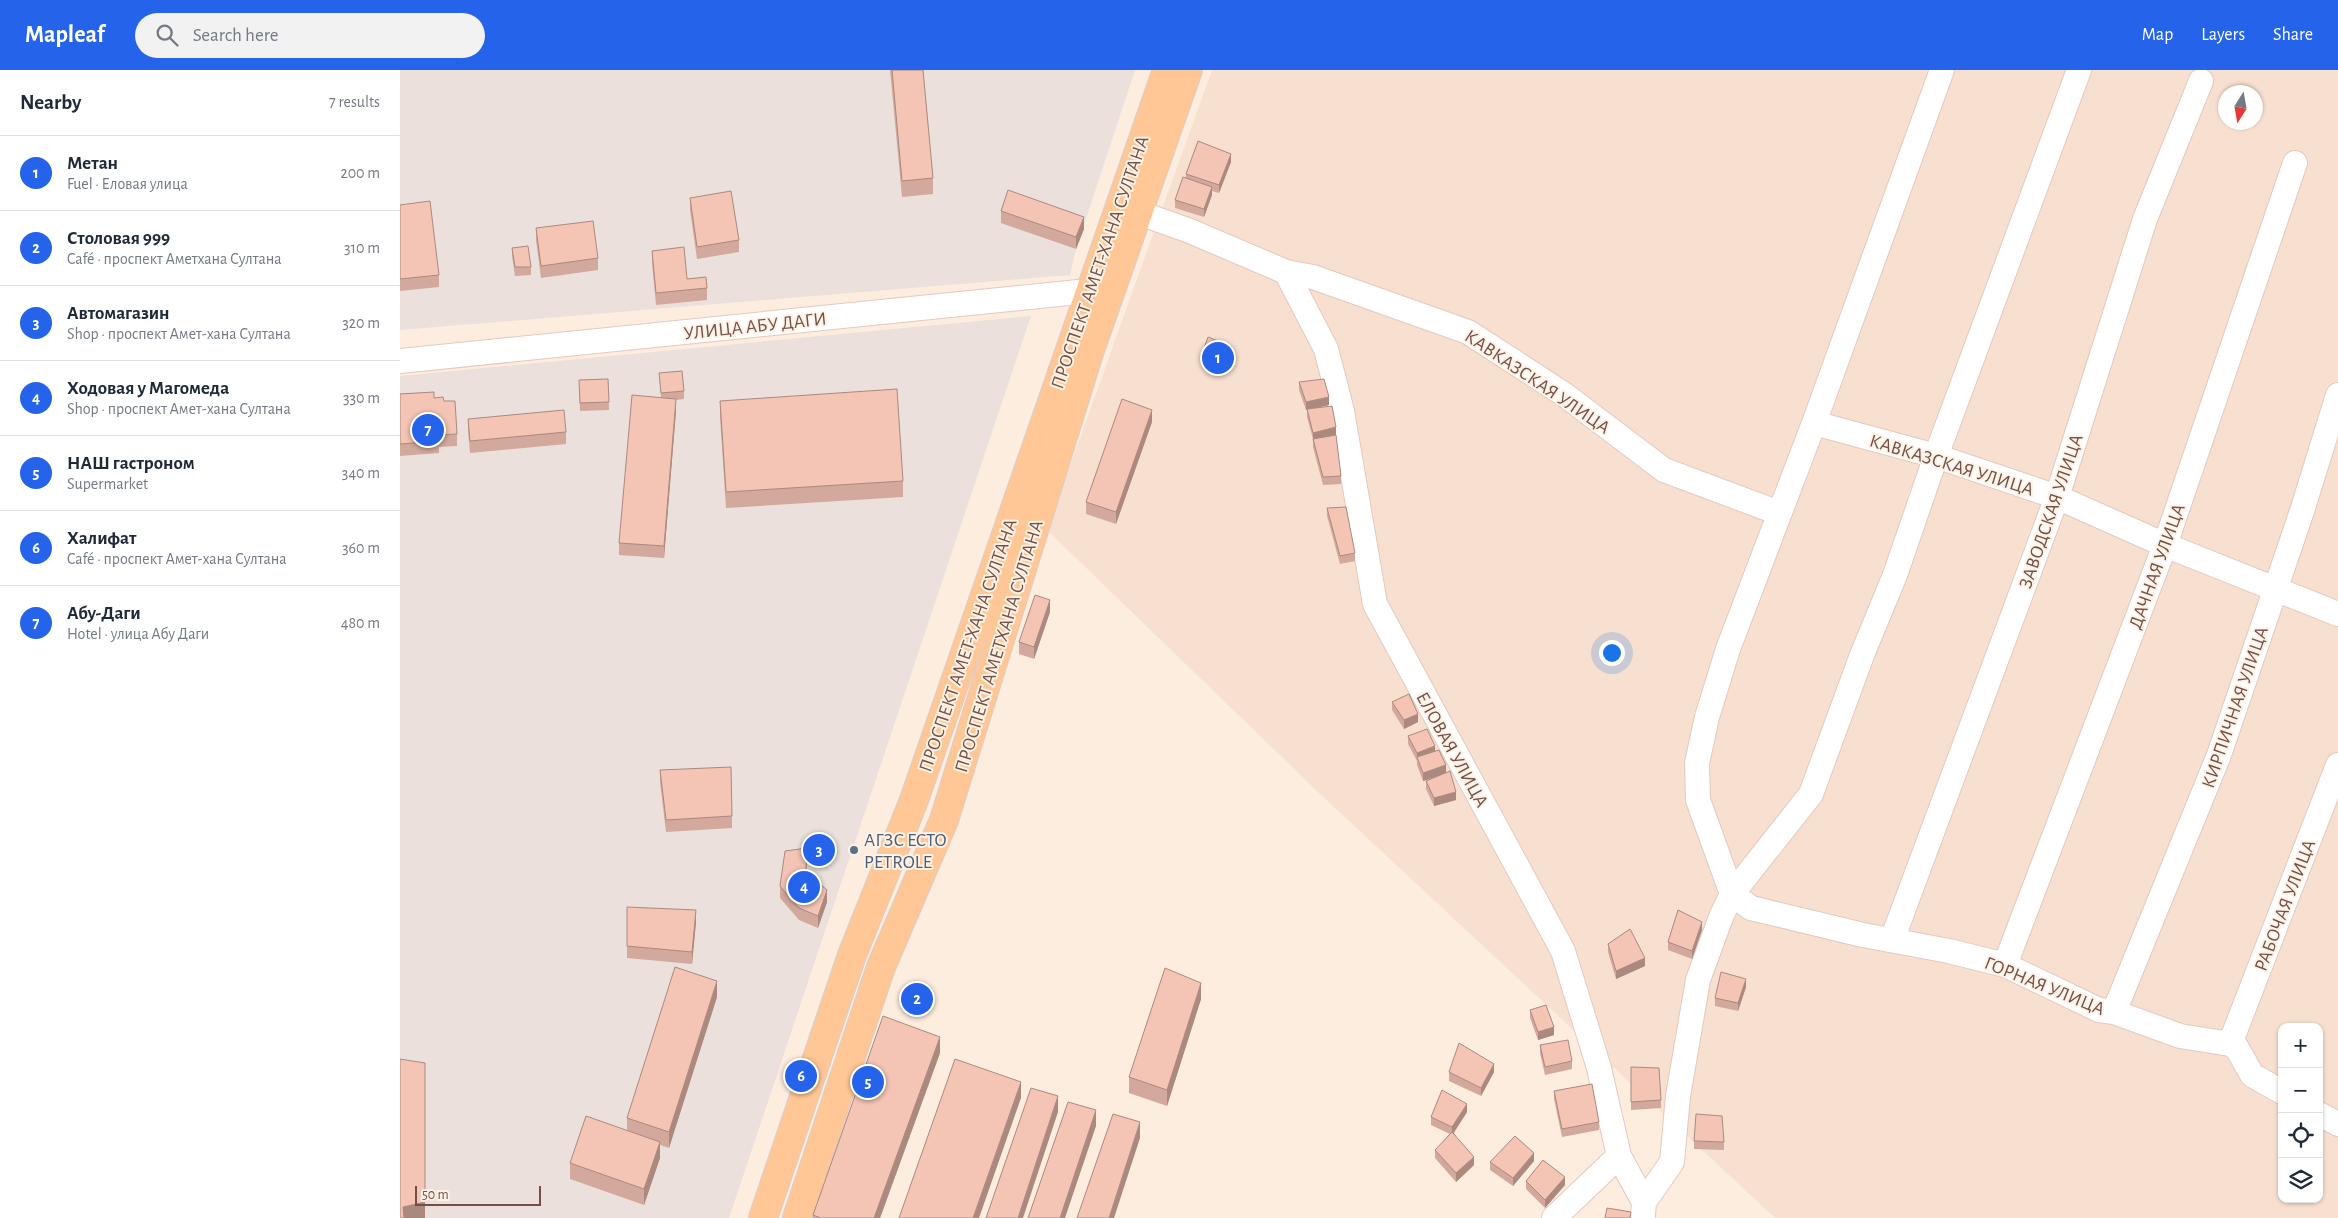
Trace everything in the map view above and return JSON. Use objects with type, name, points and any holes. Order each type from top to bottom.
[{"type":"main road","name":"ПРОСПЕКТ АМЕТ-ХАНА СУЛТАНА","points":[[763,1218],[852,955],[914,800],[1098,298],[1128,209],[1167,70]]},
{"type":"main road","points":[[1128,209],[1188,70]]},
{"type":"main road","name":"ПРОСПЕКТ АМЕТХАНА СУЛТАНА","points":[[796,1218],[881,967],[944,820],[1090,353],[1098,298]]},
{"type":"street","points":[[1732,894],[1698,800],[1697,763],[1707,717],[1728,649],[1814,423],[1942,70]]},
{"type":"street","points":[[1643,1210],[1672,1162],[1678,1096],[1698,980],[1732,894],[1811,794],[1862,655],[1895,574],[1936,456],[2079,70]]},
{"type":"street","name":"ЗАВОДСКАЯ УЛИЦА","points":[[1892,940],[2057,497],[2145,219],[2201,81]]},
{"type":"street","name":"ДАЧНАЯ УЛИЦА","points":[[2005,965],[2165,545],[2295,163]]},
{"type":"street","name":"КАВКАЗСКАЯ УЛИЦА","points":[[1128,209],[1190,231],[1286,272],[1313,277],[1468,332],[1565,395],[1664,470],[1779,513]]},
{"type":"street","name":"ЕЛОВАЯ УЛИЦА","points":[[1286,272],[1326,349],[1342,411],[1375,604],[1563,951],[1599,1068],[1619,1156],[1643,1210]]},
{"type":"street","name":"УЛИЦА АБУ ДАГИ","points":[[400,361],[1098,298]]},
{"type":"street","name":"КИРПИЧНАЯ УЛИЦА","points":[[2114,1012],[2219,755],[2302,511],[2338,395]]},
{"type":"street","name":"КАВКАЗСКАЯ УЛИЦА","points":[[1814,423],[1936,456],[2057,497],[2165,545],[2338,614]]},
{"type":"street","name":"РАБОЧАЯ УЛИЦА","points":[[2230,1044],[2338,765]]},
{"type":"street","name":"ГОРНАЯ УЛИЦА","points":[[1732,894],[1751,908],[1863,935],[2005,965],[2099,1010],[2114,1012],[2180,1036],[2230,1044]]},
{"type":"street","points":[[2230,1044],[2237,1048],[2252,1075],[2278,1090]]},
{"type":"street","points":[[2323,1116],[2338,1124]]},
{"type":"street","points":[[1554,1218],[1619,1156]]},
{"type":"shaded area","points":[[400,70],[1135,70],[1076,249],[1070,275],[400,330]]},
{"type":"shaded area","points":[[1212,70],[2338,70],[2338,1218],[1775,1218],[1318,792],[1047,530]]},
{"type":"shaded area","points":[[1031,316],[729,1218],[400,1218],[400,376]]},
{"type":"building","points":[[892,70],[923,70],[933,178],[902,181]]},
{"type":"building","points":[[1198,141],[1231,154],[1219,185],[1186,174]]},
{"type":"building","points":[[1183,177],[1212,187],[1204,209],[1175,200]]},
{"type":"building","points":[[1008,190],[1084,217],[1076,237],[1001,211]]},
{"type":"building","points":[[731,191],[739,240],[697,247],[690,198]]},
{"type":"building","points":[[430,201],[439,275],[400,279],[400,205]]},
{"type":"building","points":[[593,221],[598,258],[541,266],[536,228]]},
{"type":"building","points":[[528,246],[531,267],[515,267],[512,248]]},
{"type":"building","points":[[684,247],[687,279],[706,277],[707,288],[656,293],[652,251]]},
{"type":"building","points":[[1208,337],[1228,345],[1222,362],[1202,354]]},
{"type":"building","points":[[682,371],[684,391],[661,393],[659,373]]},
{"type":"building","points":[[608,379],[609,402],[580,403],[579,380]]},
{"type":"building","points":[[1324,379],[1329,397],[1306,402],[1299,382]]},
{"type":"building","points":[[897,389],[903,481],[726,492],[720,401]]},
{"type":"building","points":[[434,392],[434,398],[443,397],[444,401],[455,401],[457,434],[439,435],[439,441],[400,444],[400,394]]},
{"type":"building","points":[[632,395],[676,399],[664,546],[619,543]]},
{"type":"building","points":[[1122,399],[1152,410],[1116,512],[1086,502]]},
{"type":"building","points":[[1332,406],[1336,427],[1313,433],[1307,409]]},
{"type":"building","points":[[564,410],[566,432],[470,441],[468,419]]},
{"type":"building","points":[[1336,435],[1341,476],[1323,477],[1313,439]]},
{"type":"building","points":[[1346,507],[1355,553],[1340,556],[1327,508]]},
{"type":"building","points":[[1035,595],[1050,600],[1034,647],[1019,642]]},
{"type":"building","points":[[1409,694],[1418,714],[1404,720],[1392,702]]},
{"type":"building","points":[[1427,729],[1435,746],[1417,753],[1408,736]]},
{"type":"building","points":[[1439,750],[1446,765],[1423,773],[1417,757]]},
{"type":"building","points":[[731,767],[732,816],[666,820],[660,770]]},
{"type":"building","points":[[1450,771],[1456,792],[1434,798],[1426,781]]},
{"type":"building","points":[[807,848],[806,872],[827,890],[818,916],[799,908],[780,886],[785,851]]},
{"type":"building","points":[[627,907],[696,910],[692,952],[627,946]]},
{"type":"building","points":[[1678,910],[1702,922],[1692,951],[1668,942]]},
{"type":"building","points":[[1630,929],[1645,958],[1616,971],[1608,944]]},
{"type":"building","points":[[675,967],[717,981],[669,1132],[627,1118]]},
{"type":"building","points":[[1165,968],[1201,983],[1167,1090],[1129,1077]]},
{"type":"building","points":[[1721,972],[1746,979],[1738,1003],[1715,998]]},
{"type":"building","points":[[1546,1005],[1554,1027],[1538,1032],[1530,1010]]},
{"type":"building","points":[[883,1016],[940,1037],[874,1218],[821,1218],[813,1215]]},
{"type":"building","points":[[1568,1040],[1572,1061],[1545,1067],[1540,1045]]},
{"type":"building","points":[[1459,1043],[1494,1064],[1481,1088],[1449,1072]]},
{"type":"building","points":[[400,1059],[425,1063],[425,1202],[403,1207],[404,1218],[400,1218]]},
{"type":"building","points":[[955,1059],[1021,1082],[973,1218],[899,1218]]},
{"type":"building","points":[[1631,1067],[1659,1068],[1661,1100],[1631,1102]]},
{"type":"building","points":[[1592,1084],[1599,1122],[1562,1129],[1554,1091]]},
{"type":"building","points":[[1031,1088],[1058,1096],[1018,1218],[986,1218]]},
{"type":"building","points":[[1442,1090],[1467,1104],[1452,1127],[1431,1117]]},
{"type":"building","points":[[1068,1102],[1096,1110],[1060,1218],[1028,1218]]},
{"type":"building","points":[[1113,1114],[1140,1122],[1109,1218],[1077,1218]]},
{"type":"building","points":[[1696,1114],[1722,1116],[1724,1142],[1694,1141]]},
{"type":"building","points":[[586,1116],[660,1142],[644,1189],[570,1163]]},
{"type":"building","points":[[1452,1132],[1474,1157],[1456,1173],[1435,1150]]},
{"type":"building","points":[[1515,1136],[1534,1153],[1513,1178],[1490,1162]]},
{"type":"building","points":[[1543,1160],[1565,1177],[1545,1200],[1526,1181]]},
{"type":"building","points":[[1607,1208],[1631,1212],[1630,1218],[1605,1218]]},
{"type":"place","name":"Метан","points":[[1218,358]]},
{"type":"place","name":"Абу-Даги","points":[[428,430]]},
{"type":"place","name":"Автомагазин","points":[[819,850]]},
{"type":"place","name":"АГЗС ECTO PETROLE","points":[[854,850]]},
{"type":"place","name":"Ходовая у Магомеда","points":[[804,887]]},
{"type":"place","name":"Столовая 999","points":[[917,999]]},
{"type":"place","name":"Халифат","points":[[801,1076]]},
{"type":"place","name":"НАШ гастроном","points":[[868,1082]]}]
